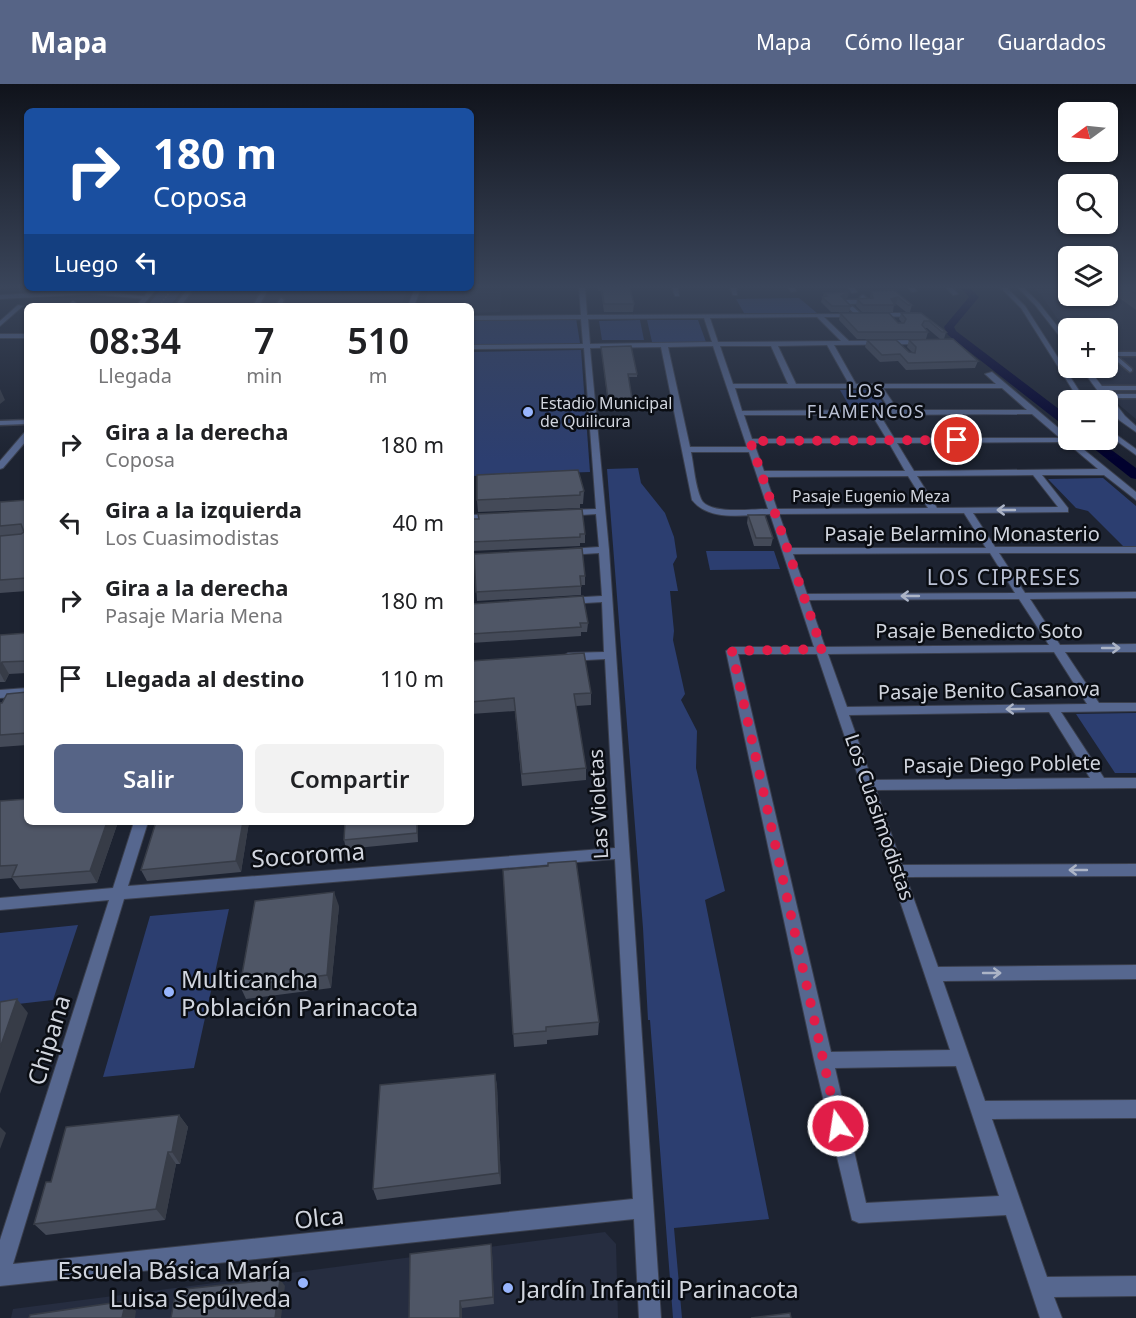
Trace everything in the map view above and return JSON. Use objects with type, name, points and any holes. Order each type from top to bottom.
[{"type":"street","points":[[474,347],[526,346]]},
{"type":"street","name":"Las Violetas","points":[[587,346],[604,550],[650,1318]]},
{"type":"street","name":"Pasaje Eugenio Meza","points":[[664,346],[697,500],[704,508],[719,512],[1065,510],[1036,473]]},
{"type":"street","name":"Los Cuasimodistas","points":[[717,346],[1051,1318]]},
{"type":"street","points":[[775,346],[793,386]]},
{"type":"street","points":[[831,346],[854,386]]},
{"type":"street","points":[[1047,346],[1076,390]]},
{"type":"street","points":[[1050,350],[1058,350]]},
{"type":"street","points":[[989,374],[1058,433]]},
{"type":"street","points":[[1092,378],[1100,388]]},
{"type":"street","points":[[731,386],[1004,386]]},
{"type":"street","points":[[878,386],[895,412]]},
{"type":"street","points":[[874,412],[934,511]]},
{"type":"street","points":[[740,413],[1033,412]]},
{"type":"street","points":[[1118,412],[1136,430]]},
{"type":"street","points":[[0,466],[24,438]]},
{"type":"street","points":[[1118,439],[1136,453]]},
{"type":"street","points":[[688,450],[751,445],[891,440],[1058,440]]},
{"type":"street","points":[[1079,450],[1136,497]]},
{"type":"street","points":[[761,474],[1105,472]]},
{"type":"street","points":[[966,510],[1096,708]]},
{"type":"street","points":[[561,513],[601,511]]},
{"type":"street","points":[[474,518],[505,516]]},
{"type":"street","points":[[560,553],[604,550]]},
{"type":"street","name":"Pasaje Belarmino Monasterio","points":[[788,551],[1136,550]]},
{"type":"street","points":[[804,597],[1136,595]]},
{"type":"street","points":[[561,602],[606,599]]},
{"type":"street","name":"Pasaje Benedicto Soto","points":[[823,1060],[732,651],[1136,648]]},
{"type":"street","points":[[551,658],[609,655]]},
{"type":"street","points":[[0,694],[24,693]]},
{"type":"street","name":"Pasaje Benito Casanova","points":[[843,711],[1136,707]]},
{"type":"street","points":[[1053,709],[1100,783]]},
{"type":"street","name":"Pasaje Diego Poblete","points":[[869,785],[1136,783]]},
{"type":"street","name":"Chipana","points":[[0,1274],[140,825]]},
{"type":"street","name":"Socoroma","points":[[0,904],[119,892],[621,853]]},
{"type":"street","points":[[899,871],[1136,870]]},
{"type":"street","points":[[934,974],[1136,972]]},
{"type":"street","points":[[963,1058],[823,1060],[859,1213],[1013,1205]]},
{"type":"street","points":[[981,1110],[1136,1109]]},
{"type":"street","name":"Olca","points":[[0,1274],[644,1208]]},
{"type":"street","points":[[1041,1287],[1136,1286]]},
{"type":"lane","points":[[900,346],[904,350]]},
{"type":"lane","points":[[1118,348],[1136,348]]},
{"type":"lane","points":[[1130,370],[1111,354],[1136,354]]},
{"type":"lane","points":[[1100,388],[1136,387]]},
{"type":"lane","points":[[1118,396],[1136,396]]},
{"type":"lane","points":[[0,423],[24,422]]},
{"type":"shaded area","points":[[1118,346],[1136,346],[1136,419],[1118,404],[1118,390],[1106,390],[1098,378],[1118,378]]},
{"type":"shaded area","name":"Estadio Municipal de Quilicura","points":[[581,350],[590,472],[474,476],[474,352]]},
{"type":"shaded area","points":[[840,390],[874,390],[888,410],[852,411]]},
{"type":"shaded area","points":[[638,468],[641,483],[665,513],[674,537],[677,557],[673,564],[678,591],[670,591],[673,640],[685,694],[681,700],[697,731],[696,768],[725,891],[705,900],[769,1219],[674,1228],[682,1318],[673,1318],[650,1020],[648,1020],[643,928],[607,469]]},
{"type":"shaded area","points":[[1103,478],[1136,506],[1136,546],[1123,546],[1088,511],[1076,508],[1048,479]]},
{"type":"shaded area","points":[[706,551],[774,551],[780,569],[710,570]]},
{"type":"shaded area","points":[[1136,713],[1136,773],[1115,773],[1076,714]]},
{"type":"shaded area","name":"Multicancha Población Parinacota","points":[[229,909],[194,1068],[103,1077],[150,916]]},
{"type":"shaded area","points":[[78,925],[53,1000],[0,1006],[0,933]]},
{"type":"shaded area","points":[[605,1232],[616,1244],[618,1318],[11,1318],[13,1309]]},
{"type":"building","points":[[631,346],[637,374],[628,374],[632,399],[608,399],[601,347]]},
{"type":"building","points":[[873,346],[902,346],[909,352],[915,353],[915,346],[960,346],[978,361],[908,363],[900,354],[882,355]]},
{"type":"building","points":[[578,470],[584,491],[580,492],[580,495],[477,500],[477,475]]},
{"type":"building","points":[[24,500],[24,532],[21,524],[0,526],[0,502]]},
{"type":"building","points":[[582,509],[585,534],[580,534],[580,537],[474,542],[474,519],[479,519],[478,514]]},
{"type":"building","points":[[748,515],[765,515],[773,538],[756,538]]},
{"type":"building","points":[[24,532],[24,578],[0,580],[0,536]]},
{"type":"building","points":[[582,548],[585,576],[580,576],[581,586],[476,592],[474,554]]},
{"type":"building","points":[[583,596],[588,623],[580,623],[581,627],[474,634],[474,604]]},
{"type":"building","points":[[24,633],[24,661],[2,662],[0,666],[0,635]]},
{"type":"building","points":[[584,653],[591,693],[574,694],[586,768],[522,774],[514,698],[474,702],[474,661]]},
{"type":"building","points":[[24,692],[24,733],[0,735],[0,703],[7,694]]},
{"type":"building","points":[[24,799],[24,825],[106,825],[90,871],[12,877],[17,865],[0,866],[0,801]]},
{"type":"building","points":[[155,825],[242,825],[236,861],[141,870]]},
{"type":"building","points":[[345,825],[417,825],[417,833],[344,840]]},
{"type":"building","points":[[576,861],[599,1022],[546,1027],[546,1031],[513,1034],[503,870]]},
{"type":"building","points":[[334,892],[327,975],[240,986],[255,901]]},
{"type":"building","points":[[17,999],[0,1048],[0,1002]]},
{"type":"building","points":[[495,1074],[499,1173],[373,1189],[380,1085]]},
{"type":"building","points":[[179,1115],[172,1152],[168,1152],[156,1209],[34,1224],[46,1182],[51,1182],[66,1127]]},
{"type":"building","points":[[491,1244],[493,1297],[460,1301],[460,1318],[409,1318],[410,1254]]},
{"type":"building","points":[[280,1279],[275,1318],[171,1318],[176,1290]]},
{"type":"building","points":[[126,1301],[122,1318],[29,1318],[30,1315]]},
{"type":"building","points":[[790,1313],[791,1318],[751,1318]]},
{"type":"waterway","points":[[968,346],[1058,414]]},
{"type":"waterway","points":[[1103,450],[1136,475]]},
{"type":"place","name":"Estadio Municipal de Quilicura","points":[[528,412]]},
{"type":"place","name":"Multicancha Población Parinacota","points":[[169,992]]},
{"type":"place","name":"Escuela Básica María Luisa Sepúlveda","points":[[303,1283]]},
{"type":"place","name":"Jardín Infantil Parinacota","points":[[508,1288]]},
{"type":"district","name":"LOS FLAMENCOS","points":[[866,400]]},
{"type":"district","name":"LOS CIPRESES","points":[[1004,577]]},
{"type":"route","points":[[838,1126],[732,651],[822,649],[750,441],[957,440]]}]
